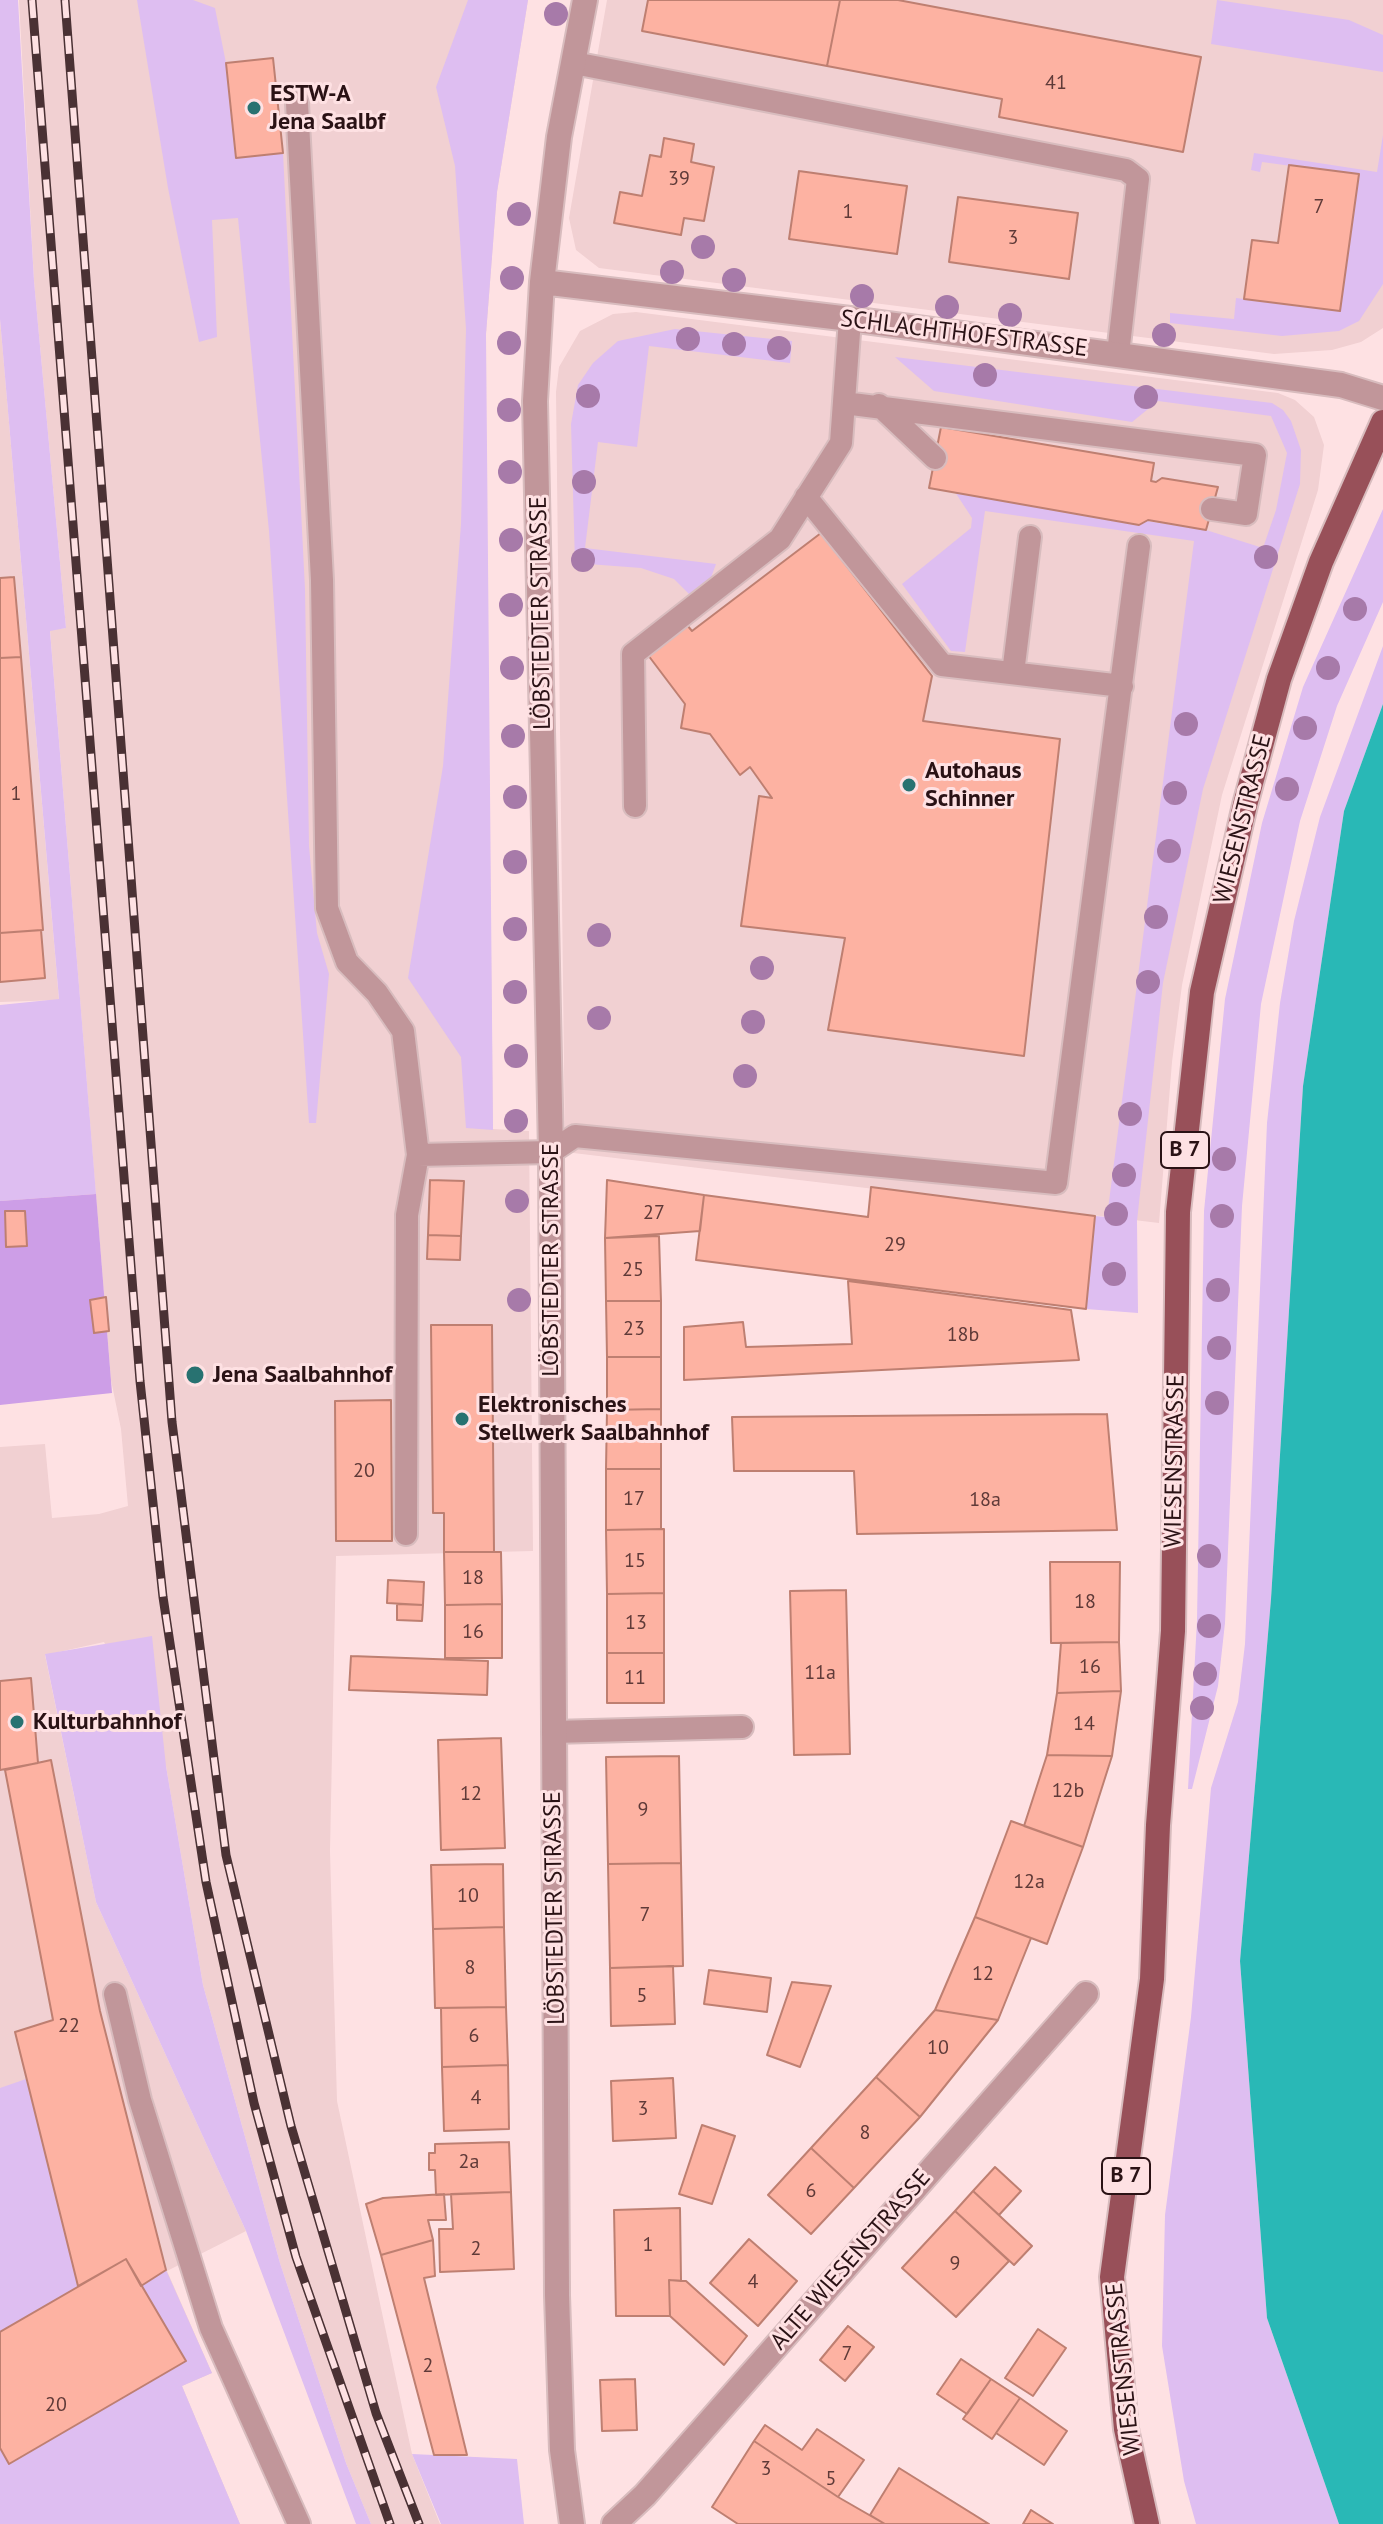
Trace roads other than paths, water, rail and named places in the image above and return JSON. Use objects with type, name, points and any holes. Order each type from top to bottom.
[{"type":"main road","name":"WIESENSTRASSE","points":[[1147,2524],[1126,2429],[1112,2277],[1152,1979],[1158,1825],[1173,1631],[1178,1212],[1202,992],[1245,805],[1279,679],[1321,562],[1383,422]]},
{"type":"street","name":"LÖBSTEDTER STRASSE","points":[[572,2524],[562,2450],[557,2295],[551,1152],[535,401],[542,282],[559,137],[585,0]]},
{"type":"street","name":"SCHLACHTHOFSTRASSE","points":[[542,282],[1118,354],[1341,385],[1383,398]]},
{"type":"street","name":"ALTE WIESENSTRASSE","points":[[614,2524],[645,2495],[1086,1994]]},
{"type":"lane","points":[[574,63],[1126,170],[1138,179],[1118,354]]},
{"type":"lane","points":[[297,103],[322,580],[327,908],[347,962],[377,993],[403,1031],[418,1155],[407,1215],[406,1534]]},
{"type":"lane","points":[[635,806],[633,654],[780,539],[841,443],[850,319]]},
{"type":"lane","points":[[844,403],[879,405],[1255,455],[1246,514],[1212,509]]},
{"type":"lane","points":[[879,405],[935,458]]},
{"type":"lane","points":[[806,497],[942,665],[1122,686]]},
{"type":"lane","points":[[1013,673],[1030,537]]},
{"type":"lane","points":[[418,1155],[551,1152],[575,1136],[1056,1183],[1139,546]]},
{"type":"lane","points":[[553,1732],[742,1727]]},
{"type":"lane","points":[[115,1994],[140,2100],[211,2328],[299,2524]]},
{"type":"water","points":[[1383,704],[1383,2524],[1339,2524],[1267,2318],[1240,1961],[1271,1599],[1303,1086],[1344,811]]},
{"type":"railway","points":[[32,0],[140,1381],[163,1597],[206,1882],[254,2103],[296,2257],[390,2524]]},
{"type":"railway","points":[[65,0],[172,1422],[226,1855],[291,2126],[376,2413],[419,2524]]},
{"type":"place","name":"ESTW-A Jena Saalbf","points":[[254,108]]},
{"type":"place","name":"Autohaus Schinner","points":[[909,785]]},
{"type":"place","name":"Jena Saalbahnhof","points":[[195,1375]]},
{"type":"place","name":"Elektronisches Stellwerk Saalbahnhof","points":[[462,1419]]},
{"type":"place","name":"Kulturbahnhof","points":[[17,1722]]}]
